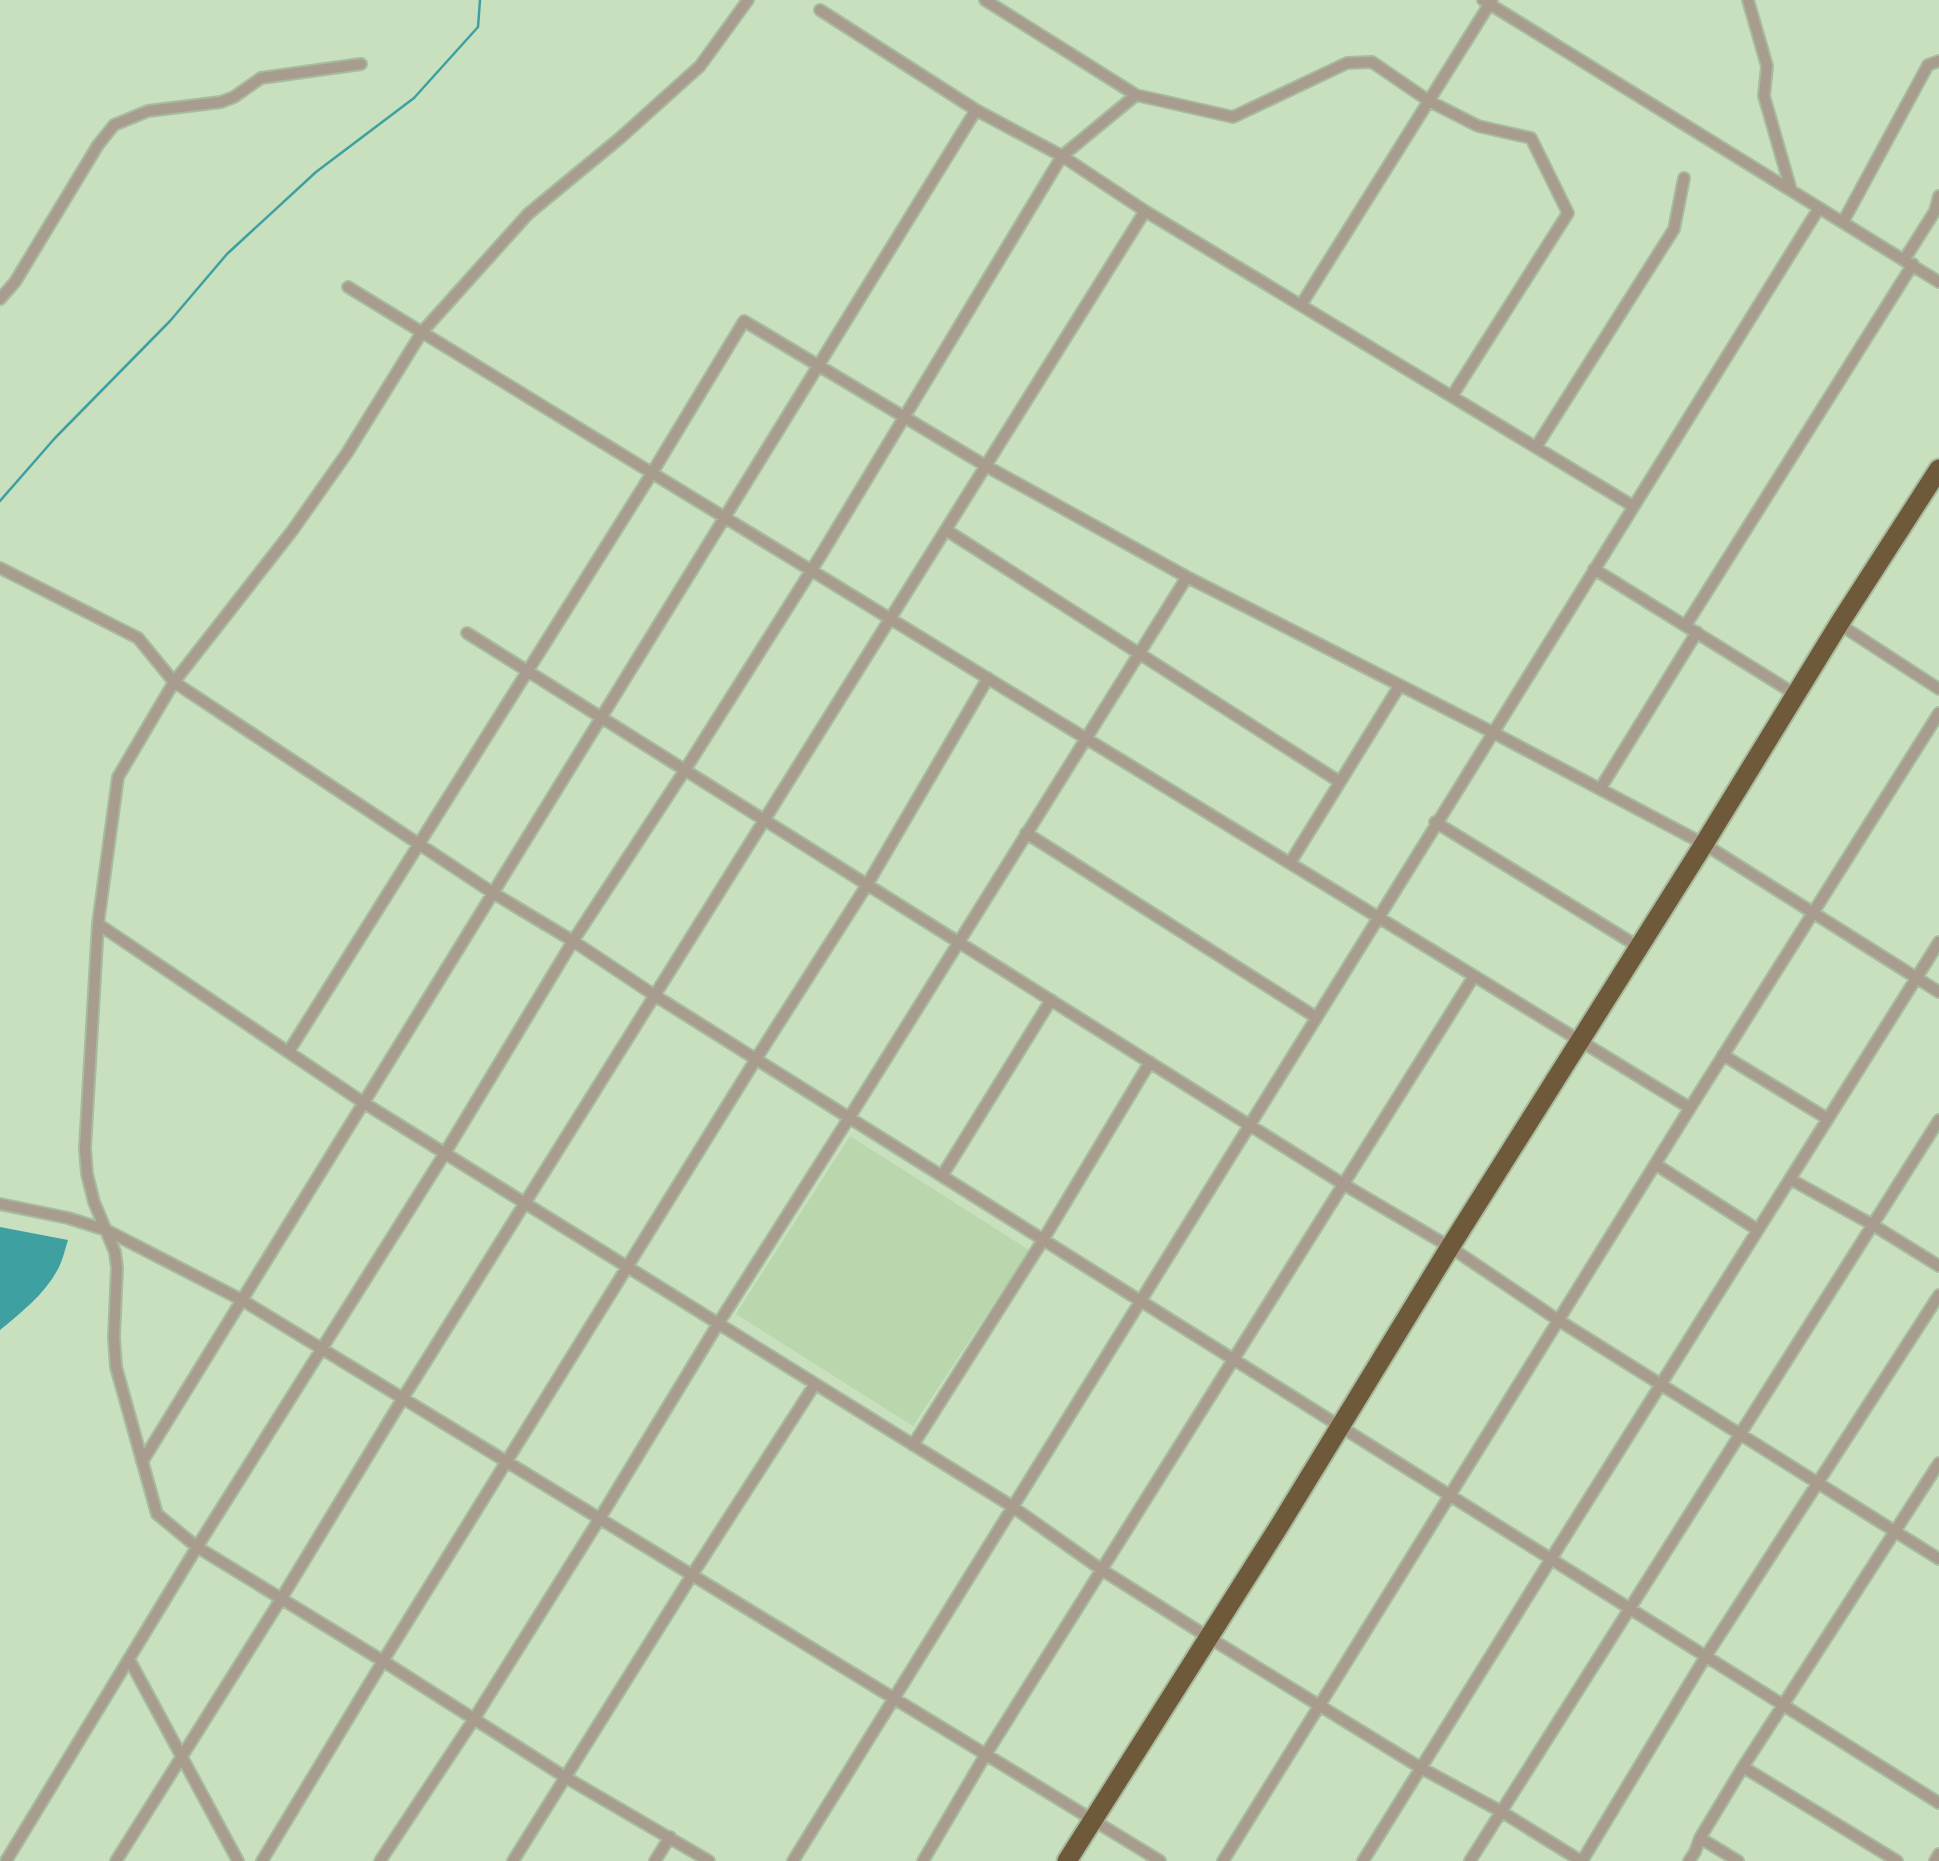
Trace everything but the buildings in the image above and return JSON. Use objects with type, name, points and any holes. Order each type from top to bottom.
[{"type":"highway","points":[[1067,1861],[1341,1427],[1450,1247],[1839,624],[1939,469]]},
{"type":"street","points":[[709,1861],[565,1777],[197,1547],[157,1514],[116,1367],[115,1252],[94,1202],[85,1148],[98,923],[117,777],[174,682],[292,531],[347,453],[422,332],[528,214],[621,138],[700,66],[748,0]]},
{"type":"street","points":[[985,0],[1136,94],[1233,117],[1347,63],[1372,62],[1429,101],[1478,126],[1531,138],[1568,213],[1452,396]]},
{"type":"street","points":[[1748,0],[1767,66],[1764,96],[1791,190]]},
{"type":"street","points":[[1301,305],[1429,101],[1488,1],[1939,282]]},
{"type":"street","points":[[820,9],[976,110],[1062,156],[1145,211],[1633,506]]},
{"type":"street","points":[[1843,222],[1928,65],[1939,61]]},
{"type":"street","points":[[0,299],[15,282],[114,125],[148,111],[220,102],[234,97],[261,78],[361,64]]},
{"type":"street","points":[[6,1861],[197,1547],[445,1153],[573,941],[812,570],[1062,156],[1136,94]]},
{"type":"street","points":[[142,1462],[976,110]]},
{"type":"street","points":[[1536,447],[1674,229],[1684,178]]},
{"type":"street","points":[[1686,625],[1909,262],[1935,211],[1939,195]]},
{"type":"street","points":[[793,1861],[1247,1123],[1819,208]]},
{"type":"street","points":[[116,1861],[281,1599],[402,1398],[1145,211]]},
{"type":"street","points":[[348,287],[1690,1108]]},
{"type":"street","points":[[289,1051],[652,473],[744,321],[903,418],[1186,577],[1492,732],[1704,844],[1939,992]]},
{"type":"street","points":[[946,530],[1340,782]]},
{"type":"street","points":[[0,568],[138,638],[174,682],[493,892],[1939,1803]]},
{"type":"street","points":[[1594,569],[1796,694]]},
{"type":"street","points":[[380,1861],[474,1719],[1186,577]]},
{"type":"street","points":[[1839,624],[1939,688]]},
{"type":"street","points":[[1600,789],[1697,632]]},
{"type":"street","points":[[467,633],[1343,1184],[1450,1247],[1558,1320],[1939,1559]]},
{"type":"street","points":[[262,1861],[627,1267],[867,885],[988,678]]},
{"type":"street","points":[[1290,863],[1400,685]]},
{"type":"street","points":[[1223,1861],[1655,1164],[1939,713]]},
{"type":"street","points":[[1436,822],[1639,947]]},
{"type":"street","points":[[1026,833],[1314,1016]]},
{"type":"street","points":[[98,923],[364,1103],[1010,1505],[1102,1570],[1421,1768],[1502,1812],[1581,1861],[1706,1656],[1939,1295]]},
{"type":"street","points":[[1363,1861],[1939,942]]},
{"type":"street","points":[[923,1861],[986,1754],[1474,976]]},
{"type":"street","points":[[942,1176],[1051,1000]]},
{"type":"street","points":[[1723,1055],[1828,1119]]},
{"type":"street","points":[[913,1445],[1043,1240],[1150,1062]]},
{"type":"street","points":[[1470,1861],[1939,1120]]},
{"type":"street","points":[[1655,1164],[1758,1230]]},
{"type":"street","points":[[1790,1179],[1939,1266]]},
{"type":"street","points":[[0,1204],[68,1218],[106,1230],[242,1300],[1160,1861]]},
{"type":"street","points":[[513,1861],[815,1384]]},
{"type":"street","points":[[1689,1861],[1743,1767],[1939,1463]]},
{"type":"street","points":[[129,1659],[238,1861]]},
{"type":"street","points":[[1743,1767],[1898,1861]]},
{"type":"street","points":[[655,1861],[670,1837]]},
{"type":"street","points":[[1700,1838],[1738,1861]]},
{"type":"street","points":[[1935,1861],[1939,1854]]},
{"type":"shaded area","points":[[850,1136],[1029,1250],[913,1426],[736,1314]]},
{"type":"water","points":[[0,1227],[68,1240],[54,1276],[33,1302],[0,1330]]},
{"type":"waterway","points":[[0,501],[55,438],[170,321],[227,254],[316,172],[414,98],[478,27],[480,0]]}]
